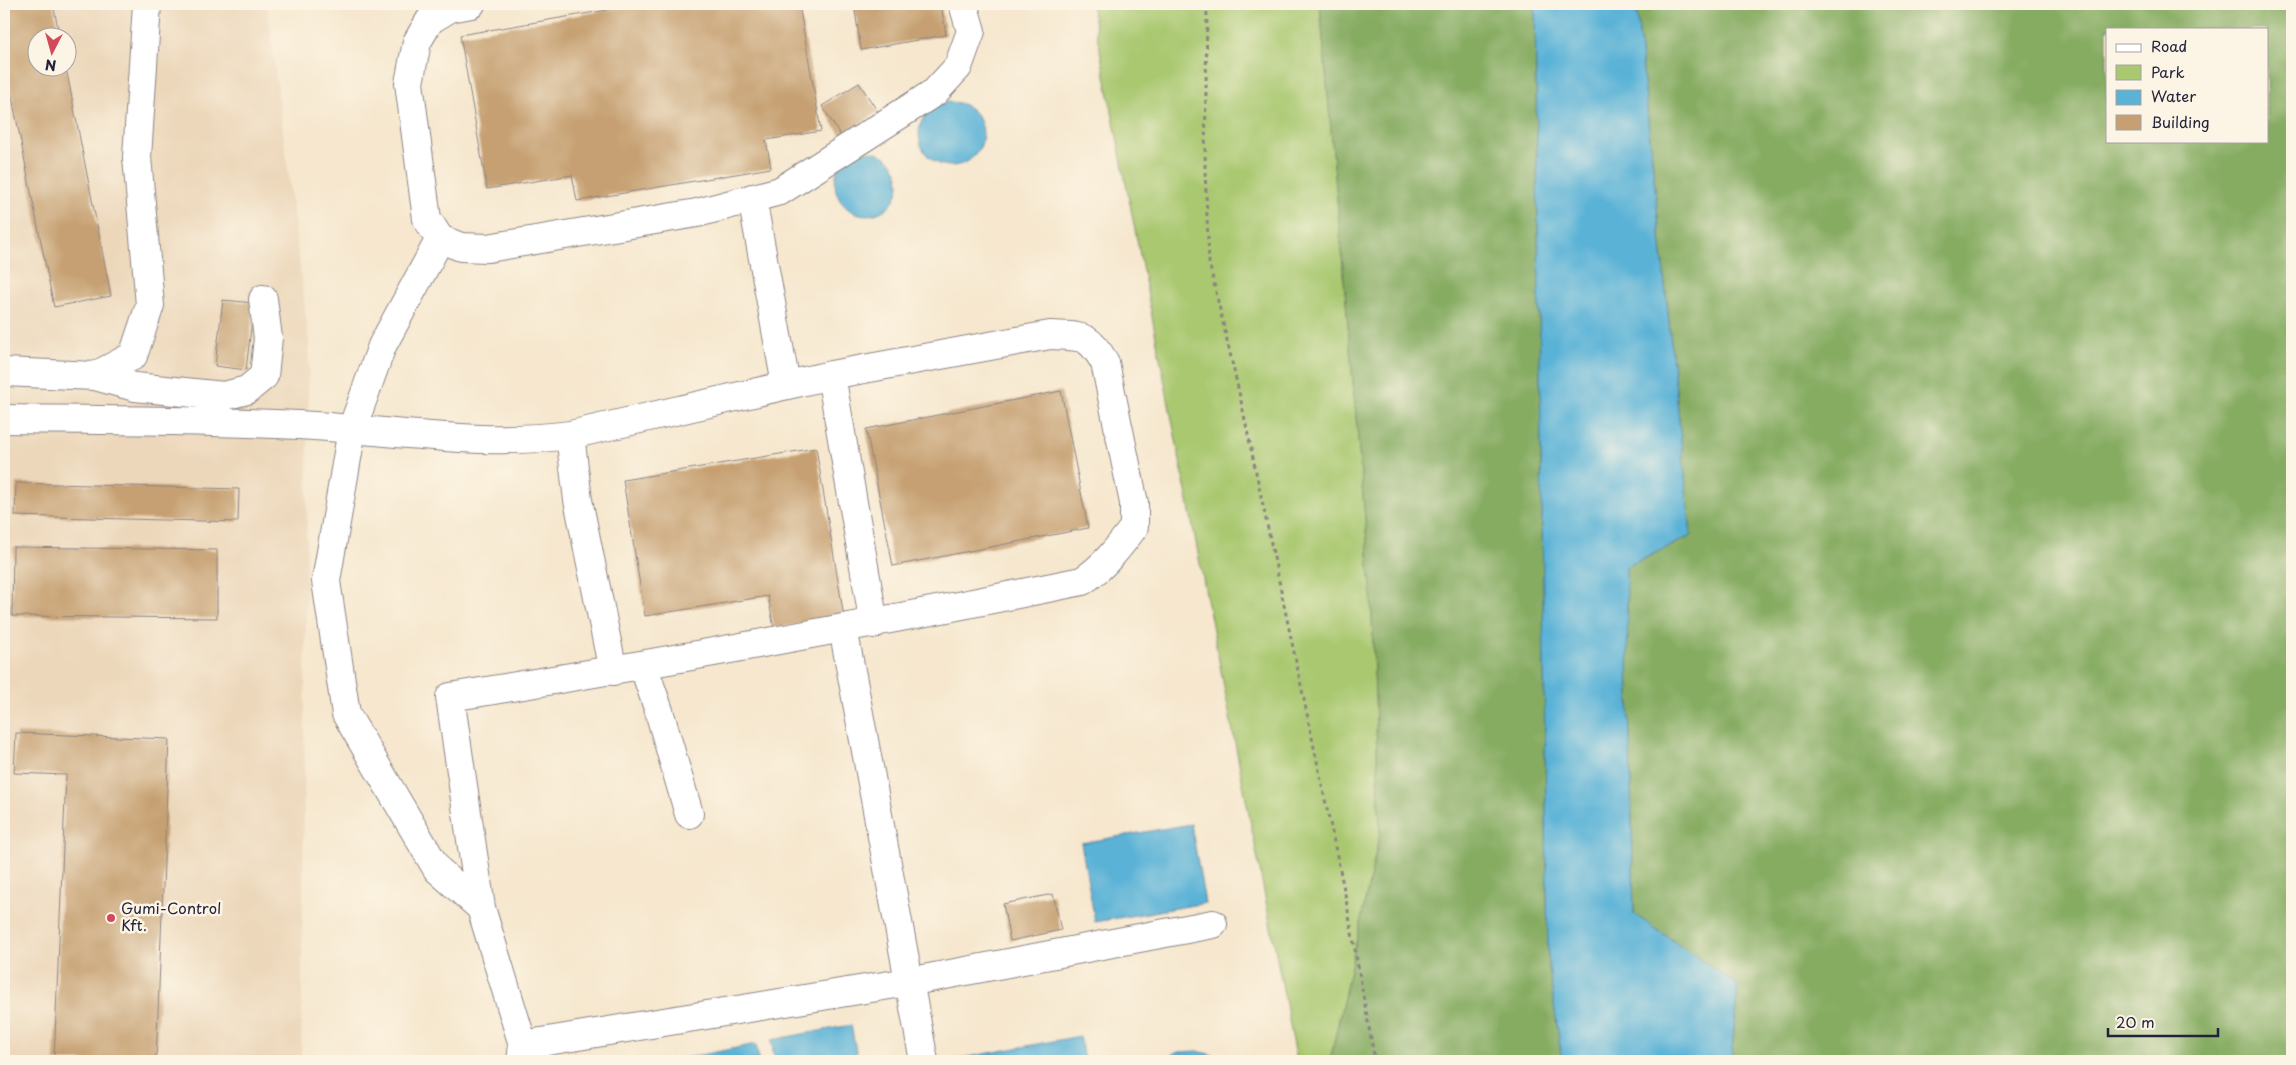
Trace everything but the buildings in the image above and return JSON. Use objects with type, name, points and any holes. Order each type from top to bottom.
[{"type":"lane","points":[[95,376],[133,356],[150,305],[137,157],[148,4]]},
{"type":"lane","points":[[471,4],[450,8],[430,20],[417,42],[409,83],[427,219],[440,239],[461,247],[488,248],[697,213],[780,191],[935,92],[958,67],[971,31],[963,4]]},
{"type":"lane","points":[[752,198],[786,385]]},
{"type":"lane","points":[[440,239],[382,346],[352,429],[326,581],[346,714],[437,869],[481,908]]},
{"type":"lane","points":[[4,372],[95,376],[134,386],[224,396],[247,390],[264,376],[268,338],[263,299]]},
{"type":"lane","points":[[4,419],[143,420],[298,425],[428,437],[544,438],[570,435],[830,375],[1050,335],[1083,337],[1095,345],[1106,363],[1134,503],[1134,527],[1116,551],[1091,575],[1082,581],[874,624],[843,628],[613,671],[450,697],[481,908],[522,1053],[1214,924]]},
{"type":"lane","points":[[830,375],[874,624]]},
{"type":"lane","points":[[570,435],[578,500],[613,671]]},
{"type":"lane","points":[[843,628],[924,1061]]},
{"type":"lane","points":[[643,665],[659,711],[689,814]]},
{"type":"path","points":[[1207,4],[1205,170],[1209,262],[1241,401],[1345,894],[1375,1061]]},
{"type":"shaded area","points":[[4,4],[267,4],[309,340],[301,1061],[4,1061]]},
{"type":"green space","points":[[1091,4],[1320,4],[1371,588],[1380,833],[1330,1061],[1297,1061]]},
{"type":"green space","points":[[1320,4],[1535,4],[1548,960],[1562,1061],[1330,1061],[1380,833],[1371,588]]},
{"type":"green space","points":[[1636,4],[2292,4],[2292,1061],[1731,1061],[1738,985],[1634,914],[1626,567],[1691,536]]},
{"type":"water","points":[[1535,4],[1636,4],[1691,536],[1626,567],[1634,914],[1738,985],[1731,1061],[1562,1061],[1548,960]]},
{"type":"water","points":[[951,102],[969,108],[977,116],[983,134],[977,152],[969,160],[951,166],[933,160],[925,152],[919,134],[925,116],[933,108]]},
{"type":"water","points":[[867,151],[885,157],[893,165],[899,183],[893,201],[885,209],[867,215],[849,209],[841,201],[835,183],[841,165],[849,157]]},
{"type":"water","points":[[1191,824],[1205,903],[1095,922],[1081,843]]},
{"type":"water","points":[[851,1025],[858,1061],[775,1061],[771,1040]]},
{"type":"water","points":[[1080,1036],[1084,1061],[952,1061],[952,1060]]},
{"type":"water","points":[[756,1044],[759,1061],[676,1060]]},
{"type":"water","points":[[1198,1051],[1216,1056],[1224,1061],[1159,1061],[1178,1052]]},
{"type":"place","name":"Gumi-Control Kft.","points":[[111,918]]}]
